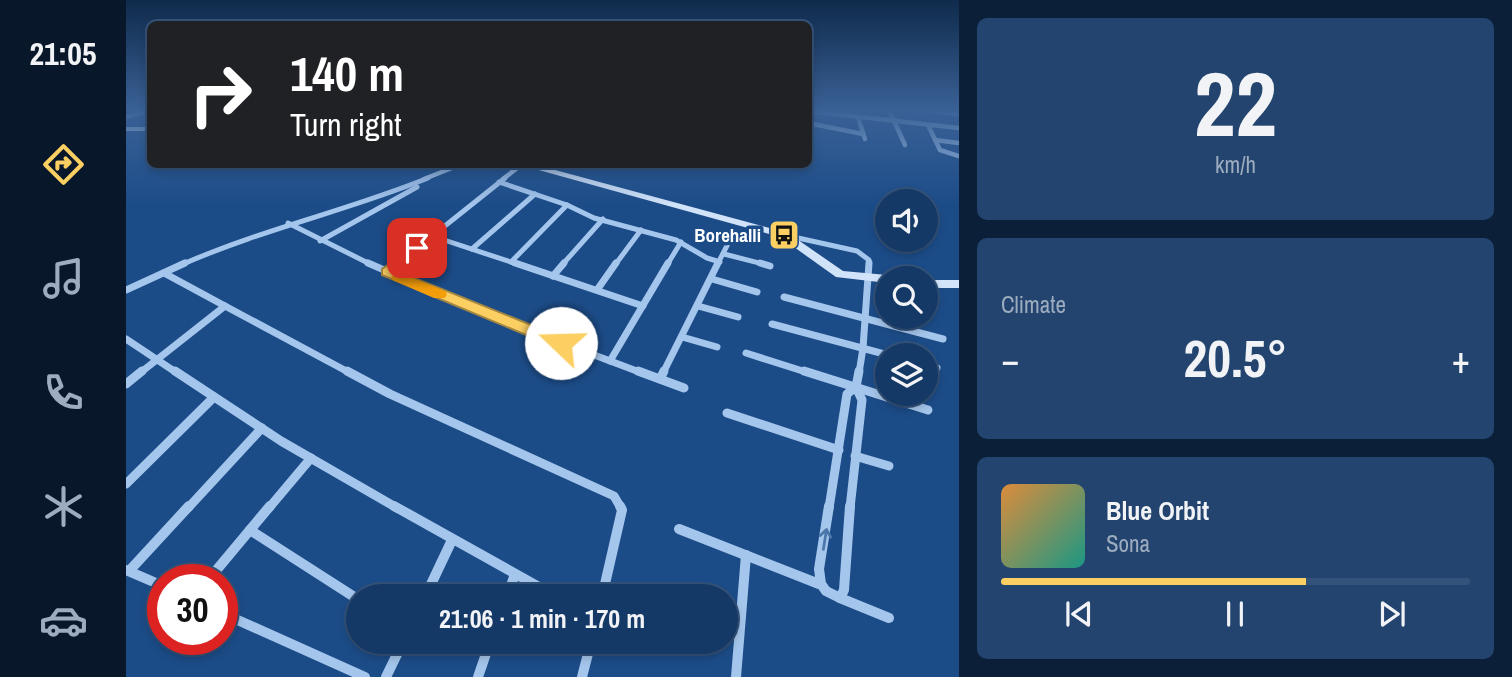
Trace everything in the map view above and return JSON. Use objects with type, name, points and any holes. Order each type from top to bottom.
[{"type":"main road","points":[[535,168],[784,235],[840,274],[875,277]]},
{"type":"main road","points":[[938,284],[959,284]]},
{"type":"street","points":[[935,142],[943,153],[959,156]]},
{"type":"street","points":[[126,290],[219,248],[288,223],[426,180],[454,168]]},
{"type":"street","points":[[387,272],[515,168]]},
{"type":"street","points":[[320,241],[426,180]]},
{"type":"street","points":[[499,182],[681,243],[720,262]]},
{"type":"street","points":[[472,249],[535,194]]},
{"type":"street","points":[[511,262],[567,205]]},
{"type":"street","points":[[553,276],[603,219]]},
{"type":"street","points":[[288,223],[320,241],[461,304],[684,388]]},
{"type":"street","points":[[597,290],[641,230]]},
{"type":"street","points":[[784,235],[861,253],[869,260],[863,348],[856,387],[862,400],[844,590],[839,598]]},
{"type":"street","points":[[432,236],[643,306]]},
{"type":"street","points":[[660,379],[731,238]]},
{"type":"street","points":[[610,361],[681,243]]},
{"type":"street","points":[[724,254],[770,266]]},
{"type":"street","points":[[164,273],[390,394],[614,496],[622,510],[605,584]]},
{"type":"street","points":[[712,279],[757,292]]},
{"type":"street","points":[[784,297],[943,339]]},
{"type":"street","points":[[126,384],[225,306]]},
{"type":"street","points":[[698,306],[738,317]]},
{"type":"street","points":[[772,324],[875,351]]},
{"type":"street","points":[[682,337],[717,347]]},
{"type":"street","points":[[126,339],[311,458],[533,584]]},
{"type":"street","points":[[746,353],[928,410]]},
{"type":"street","points":[[819,583],[847,394],[856,387]]},
{"type":"street","points":[[126,484],[214,397]]},
{"type":"street","points":[[727,413],[839,450]]},
{"type":"street","points":[[147,579],[127,570],[262,428]]},
{"type":"street","points":[[855,456],[888,467]]},
{"type":"street","points":[[222,564],[311,458]]},
{"type":"street","points":[[679,529],[819,583],[827,595],[889,618]]},
{"type":"street","points":[[250,530],[346,592]]},
{"type":"street","points":[[431,584],[452,540]]},
{"type":"street","points":[[736,677],[746,555]]},
{"type":"street","points":[[512,584],[515,574]]},
{"type":"street","points":[[238,620],[365,677]]},
{"type":"street","points":[[386,677],[397,654]]},
{"type":"street","points":[[478,677],[487,654]]},
{"type":"street","points":[[582,677],[588,654]]},
{"type":"slow traffic","points":[[398,277],[439,294]]},
{"type":"place","name":"Borehalli","points":[[784,235]]},
{"type":"route","points":[[417,248],[387,272],[561,343]]}]
